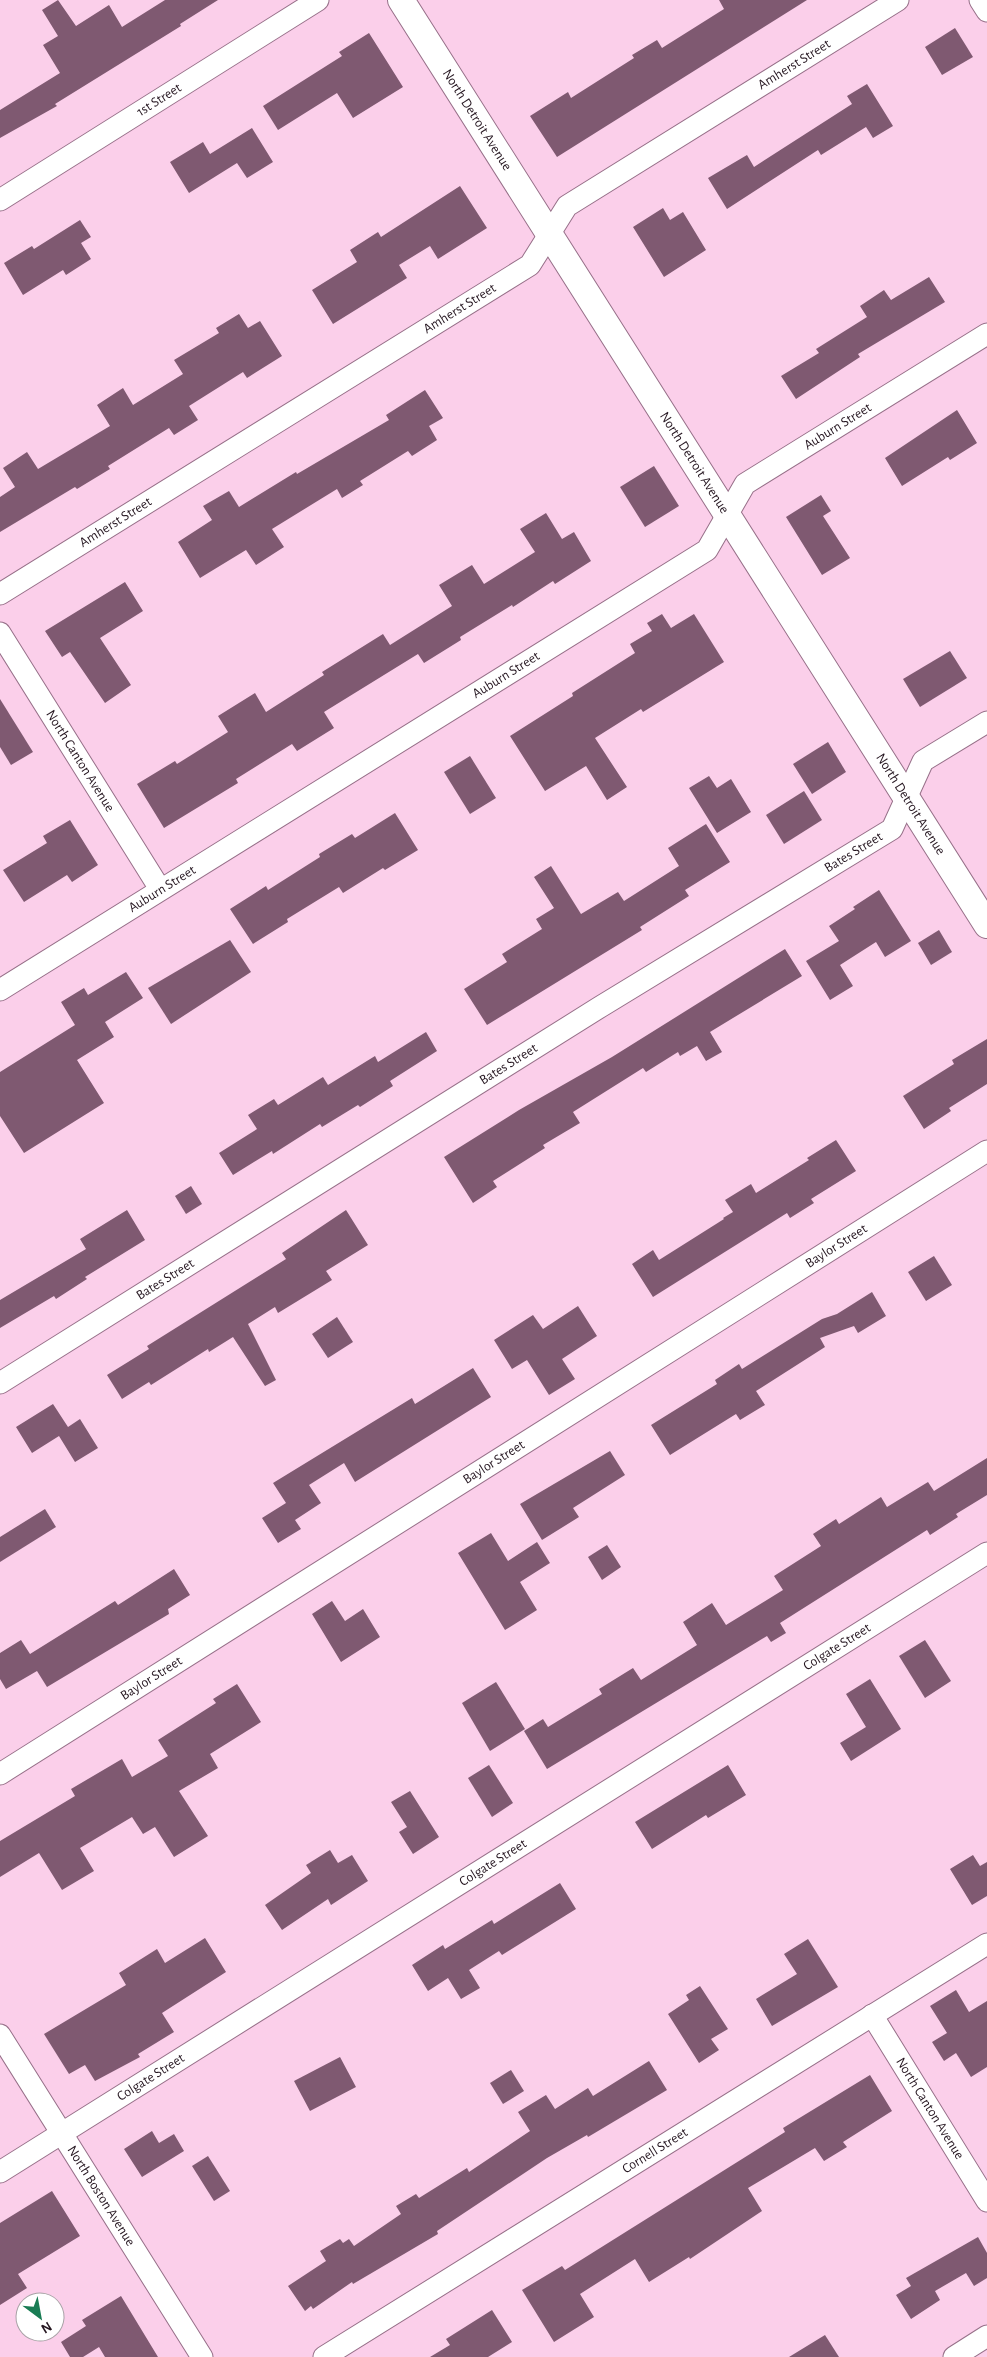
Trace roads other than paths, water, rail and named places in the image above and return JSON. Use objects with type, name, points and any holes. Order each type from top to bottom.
[{"type":"street","name":"1st Street","points":[[0,200],[318,0]]},
{"type":"street","name":"North Detroit Avenue","points":[[401,0],[987,924]]},
{"type":"street","name":"Amherst Street","points":[[0,594],[530,265],[567,206],[898,0]]},
{"type":"street","points":[[980,0],[987,11]]},
{"type":"street","name":"Auburn Street","points":[[0,990],[707,550],[745,484],[987,334]]},
{"type":"street","name":"North Canton Avenue","points":[[0,633],[160,890]]},
{"type":"street","name":"Bates Street","points":[[0,1383],[591,1012],[892,829],[924,761],[987,722]]},
{"type":"street","name":"Baylor Street","points":[[0,1774],[987,1152]]},
{"type":"street","name":"Colgate Street","points":[[0,2172],[987,1553]]},
{"type":"street","name":"Cornell Street","points":[[324,2357],[987,1944]]},
{"type":"street","name":"North Canton Avenue","points":[[872,2015],[987,2201]]},
{"type":"street","name":"North Boston Avenue","points":[[0,2035],[202,2357]]},
{"type":"street","points":[[954,2357],[987,2336]]}]
